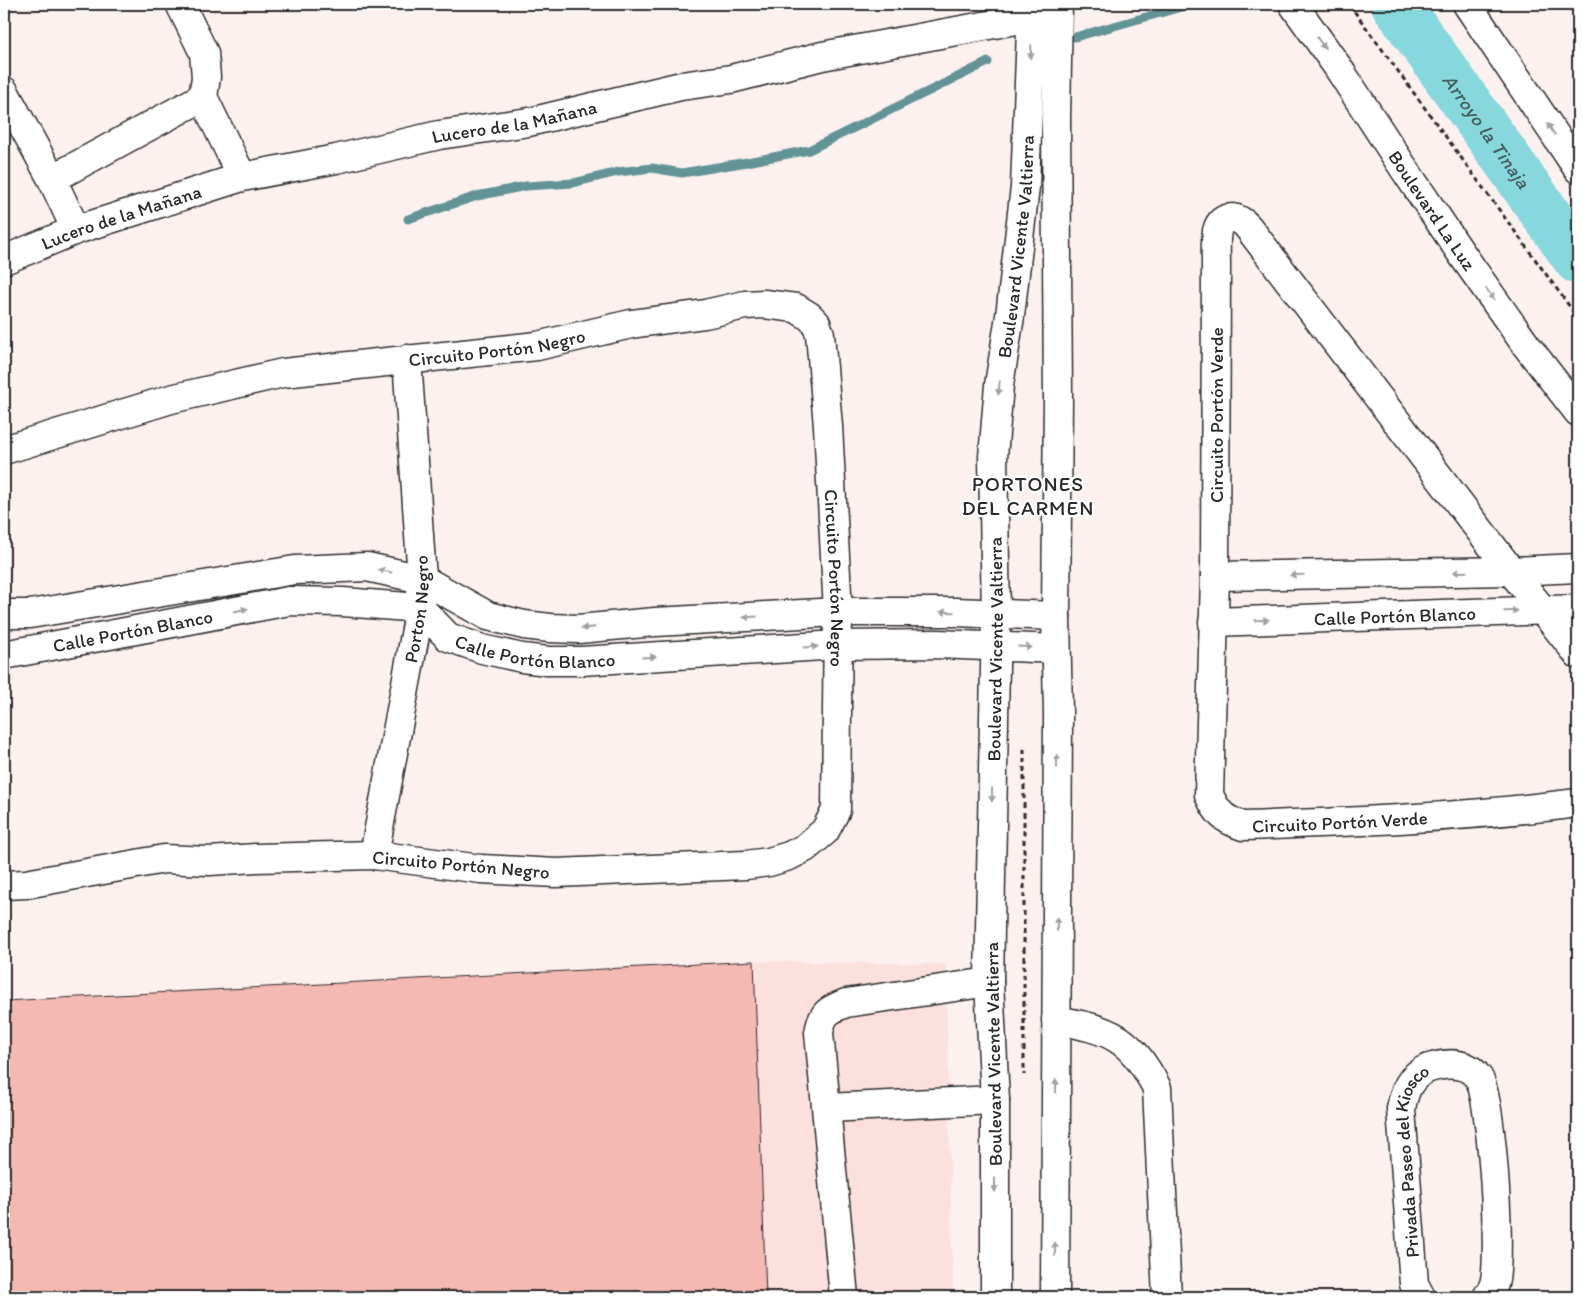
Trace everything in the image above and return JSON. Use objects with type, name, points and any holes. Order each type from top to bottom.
[{"type":"street","points":[[180,4],[204,54],[206,76],[203,97],[242,176]]},
{"type":"street","name":"Boulevard Vicente Valtierra","points":[[1055,1297],[1058,714],[1056,648],[1058,398],[1056,270],[1058,4]]},
{"type":"street","name":"Boulevard La Luz","points":[[1293,4],[1337,66],[1466,261],[1526,345],[1578,412]]},
{"type":"street","points":[[1467,4],[1578,169]]},
{"type":"street","name":"Boulevard Vicente Valtierra","points":[[995,1297],[995,1100],[990,982],[996,614],[993,457],[999,385],[1010,316],[1025,187],[1032,11]]},
{"type":"street","name":"Lucero de la Mañana","points":[[4,260],[76,230],[242,176],[336,159],[438,135],[529,122],[680,86],[731,79],[822,56],[1032,11]]},
{"type":"street","points":[[4,91],[52,179],[76,230]]},
{"type":"street","points":[[52,179],[203,97]]},
{"type":"street","name":"Circuito Portón Verde","points":[[1578,654],[1511,571],[1248,227],[1237,218],[1231,217],[1223,221],[1217,231],[1215,576],[1209,795],[1215,808],[1222,816],[1243,826],[1409,820],[1578,803]]},
{"type":"street","name":"Circuito Portón Negro","points":[[4,450],[171,399],[283,373],[536,346],[631,324],[705,314],[745,305],[784,306],[803,312],[816,323],[820,334],[828,426],[838,612],[836,810],[825,831],[805,848],[789,856],[768,862],[746,865],[556,873],[481,869],[374,855],[256,858],[209,862],[164,859],[26,884],[4,885]]},
{"type":"street","name":"Porton Negro","points":[[374,855],[420,608],[422,579],[407,359]]},
{"type":"street","name":"Calle Portón Blanco","points":[[4,614],[30,614],[294,570],[367,567],[422,579],[488,616],[524,625],[550,628],[578,629],[656,622],[838,612],[937,611],[1056,616]]},
{"type":"street","points":[[1215,576],[1511,571],[1578,568]]},
{"type":"street","name":"Calle Portón Blanco","points":[[4,654],[289,601],[343,602],[420,608],[448,637],[482,649],[522,658],[548,661],[838,645],[938,644],[1056,648]]},
{"type":"street","name":"Calle Portón Blanco","points":[[1213,622],[1578,609]]},
{"type":"street","points":[[844,1297],[819,1033],[823,1017],[828,1011],[846,1003],[990,982]]},
{"type":"street","points":[[1056,1020],[1101,1030],[1122,1040],[1135,1053],[1149,1072],[1157,1088],[1167,1297]]},
{"type":"street","name":"Privada Paseo del Kiosco","points":[[1421,1297],[1414,1284],[1413,1249],[1401,1109],[1407,1084],[1426,1070],[1448,1064],[1460,1065],[1470,1069],[1478,1076],[1482,1084],[1491,1130],[1496,1253],[1494,1284],[1487,1297]]},
{"type":"street","points":[[827,1108],[995,1100]]},
{"type":"path","points":[[1349,4],[1578,318]]},
{"type":"path","name":"Boulevard Vicente Valtierra","points":[[1024,745],[1024,1080]]},
{"type":"shaded area","points":[[754,961],[946,964],[953,1297],[766,1297]]},
{"type":"building","points":[[754,961],[766,1297],[4,1297],[4,1001]]},
{"type":"waterway","points":[[1075,37],[1192,4]]},
{"type":"waterway","name":"Arroyo la Tinaja","points":[[1396,4],[1578,259]]},
{"type":"waterway","points":[[408,219],[477,196],[526,186],[573,183],[618,172],[652,168],[682,173],[809,150],[988,62]]},
{"type":"district","name":"PORTONES DEL CARMEN","points":[[1028,496]]}]
